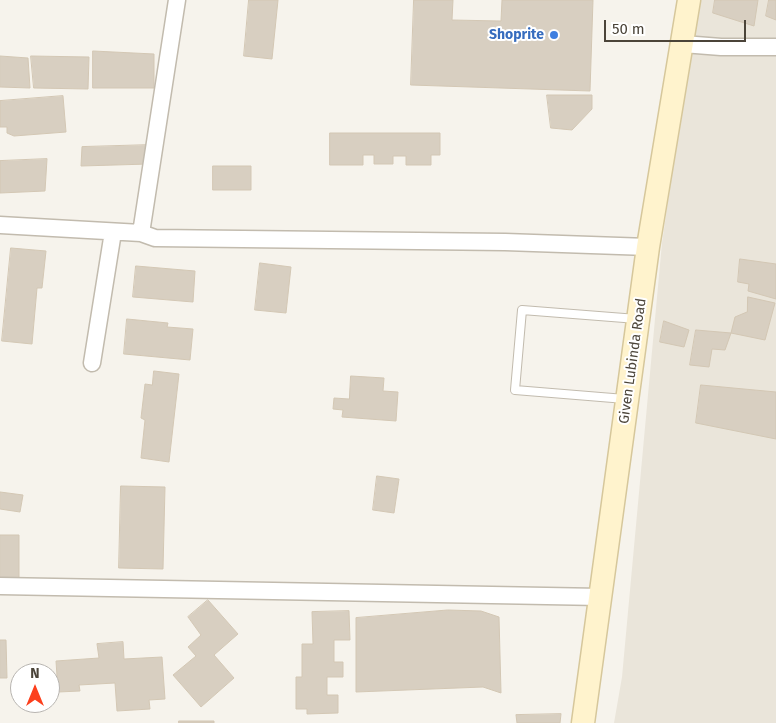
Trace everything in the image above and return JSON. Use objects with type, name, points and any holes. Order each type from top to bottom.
[{"type":"street","points":[[141,232],[177,0]]},
{"type":"street","name":"Given Lubinda Road","points":[[583,723],[648,247],[690,0]]},
{"type":"street","points":[[683,44],[721,47],[776,47]]},
{"type":"street","points":[[0,225],[141,232],[155,238],[505,242],[648,247]]},
{"type":"street","points":[[92,363],[113,232]]},
{"type":"street","points":[[0,586],[601,597]]},
{"type":"lane","points":[[628,399],[515,390],[522,310],[639,320]]},
{"type":"shaded area","points":[[697,0],[776,0],[776,723],[614,723],[622,677],[662,243]]},
{"type":"building","points":[[249,0],[278,0],[272,59],[244,56]]},
{"type":"building","points":[[414,0],[453,0],[452,20],[501,21],[502,0],[593,0],[590,91],[411,85]]},
{"type":"building","points":[[715,0],[758,0],[754,26],[713,13]]},
{"type":"building","points":[[769,0],[776,0],[776,20],[766,16]]},
{"type":"building","points":[[93,51],[154,54],[154,88],[93,88]]},
{"type":"building","points":[[0,56],[28,58],[30,88],[0,87]]},
{"type":"building","points":[[31,56],[89,57],[88,89],[34,88]]},
{"type":"building","points":[[547,95],[592,95],[592,109],[572,130],[551,128]]},
{"type":"building","points":[[63,96],[66,132],[14,136],[7,133],[7,127],[0,127],[0,101]]},
{"type":"building","points":[[330,133],[440,133],[440,155],[431,155],[431,165],[406,165],[406,156],[393,156],[393,164],[374,164],[374,155],[363,155],[363,165],[330,165]]},
{"type":"building","points":[[150,145],[149,164],[81,166],[82,147]]},
{"type":"building","points":[[47,159],[45,191],[0,193],[0,161]]},
{"type":"building","points":[[213,166],[251,166],[251,190],[213,190]]},
{"type":"building","points":[[11,248],[46,251],[42,288],[37,288],[32,344],[2,341]]},
{"type":"building","points":[[740,259],[776,264],[776,299],[748,291],[749,284],[738,282]]},
{"type":"building","points":[[260,263],[291,267],[286,313],[255,310]]},
{"type":"building","points":[[136,266],[195,271],[193,302],[133,297]]},
{"type":"building","points":[[748,297],[775,303],[765,340],[731,333],[735,317],[747,312]]},
{"type":"building","points":[[127,319],[168,323],[167,327],[193,329],[190,360],[124,354]]},
{"type":"building","points":[[664,321],[689,330],[684,347],[660,342]]},
{"type":"building","points":[[696,330],[731,333],[725,350],[712,349],[709,367],[690,365]]},
{"type":"building","points":[[154,371],[179,374],[169,462],[141,458],[145,420],[141,418],[145,384],[152,385]]},
{"type":"building","points":[[351,376],[384,378],[383,391],[398,392],[396,421],[342,417],[343,410],[333,409],[334,398],[349,399]]},
{"type":"building","points":[[701,385],[776,392],[776,439],[696,423]]},
{"type":"building","points":[[377,476],[399,479],[394,513],[373,510]]},
{"type":"building","points":[[121,486],[165,487],[163,569],[119,568]]},
{"type":"building","points":[[0,492],[23,495],[20,512],[0,509]]},
{"type":"building","points":[[0,535],[19,535],[19,584],[0,584]]},
{"type":"building","points":[[208,600],[238,634],[214,655],[234,678],[201,707],[173,675],[196,656],[188,647],[201,635],[188,617]]},
{"type":"building","points":[[448,610],[481,611],[499,617],[501,693],[483,687],[356,692],[356,618]]},
{"type":"building","points":[[349,611],[350,640],[334,640],[334,662],[343,662],[343,677],[327,677],[327,695],[338,695],[338,713],[307,714],[307,709],[296,709],[296,677],[302,677],[302,644],[313,644],[312,612]]},
{"type":"building","points":[[0,640],[6,640],[7,678],[0,678]]},
{"type":"building","points":[[123,642],[124,659],[162,657],[165,699],[149,700],[150,709],[117,711],[115,683],[79,685],[80,691],[60,692],[60,663],[56,663],[56,661],[99,658],[97,644]]},
{"type":"building","points":[[561,714],[560,723],[517,723],[516,715]]},
{"type":"building","points":[[179,721],[214,721],[214,723],[179,723]]},
{"type":"place","name":"Shoprite","points":[[554,35]]}]
